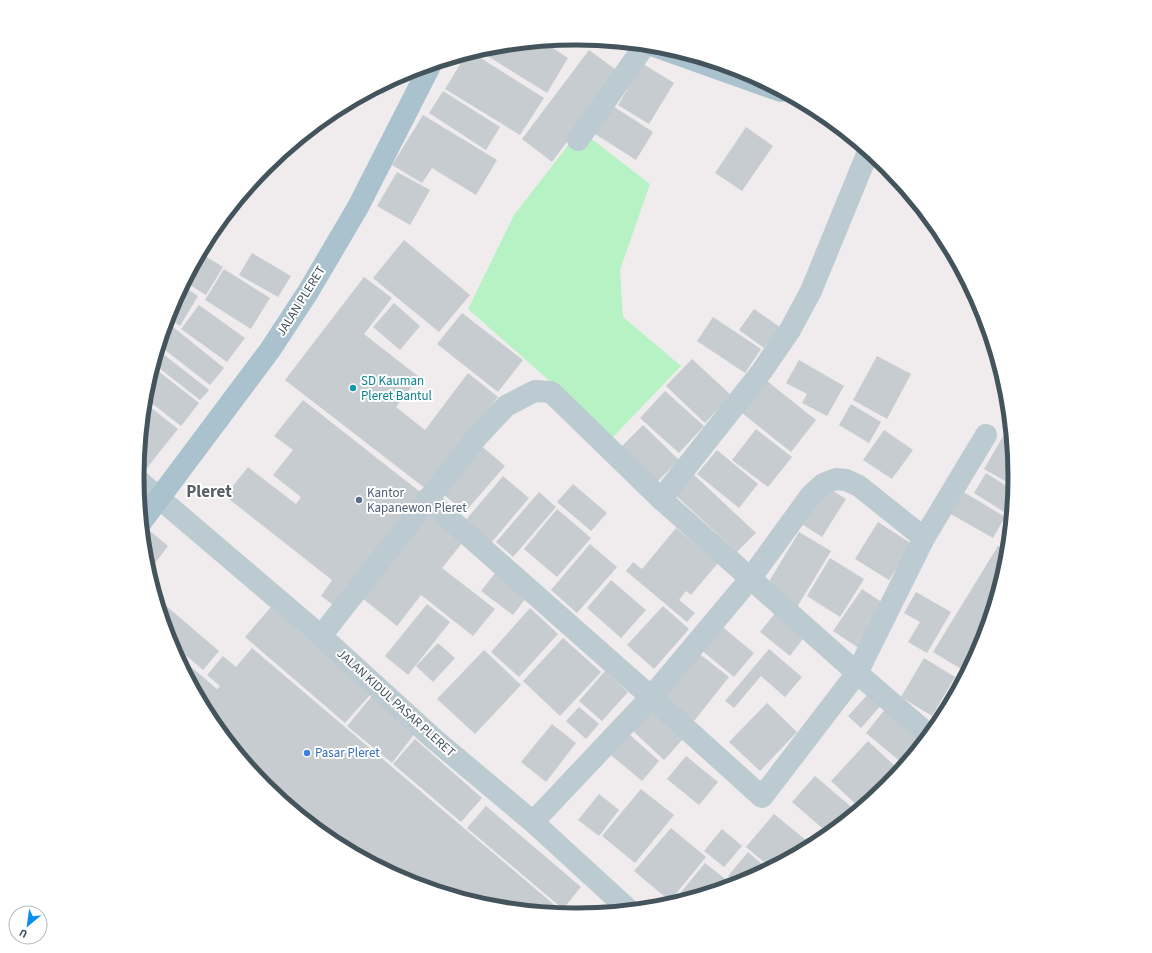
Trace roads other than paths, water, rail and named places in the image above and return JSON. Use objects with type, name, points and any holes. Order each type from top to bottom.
[{"type":"main road","name":"JALAN PLERET","points":[[146,516],[270,350],[308,292],[358,207],[428,71]]},
{"type":"street","points":[[578,140],[641,50]]},
{"type":"street","points":[[661,499],[762,371],[790,330],[810,291],[866,157]]},
{"type":"street","points":[[321,636],[427,499],[477,437],[506,406],[535,391],[551,392],[661,499],[924,731]]},
{"type":"street","points":[[427,499],[762,797],[857,673],[924,538],[986,435]]},
{"type":"street","points":[[533,822],[651,697],[750,579],[811,496],[822,484],[836,479],[846,480],[860,486],[924,538]]},
{"type":"street","name":"JALAN KIDUL PASAR PLERET","points":[[144,486],[321,636],[434,739],[533,822],[623,905]]},
{"type":"place","name":"SD Kauman Pleret Bantul","points":[[353,388]]},
{"type":"place","name":"Kantor Kapanewon Pleret","points":[[359,500]]},
{"type":"place","name":"Pasar Pleret","points":[[307,753]]},
{"type":"district","name":"Pleret","points":[[209,492]]}]
